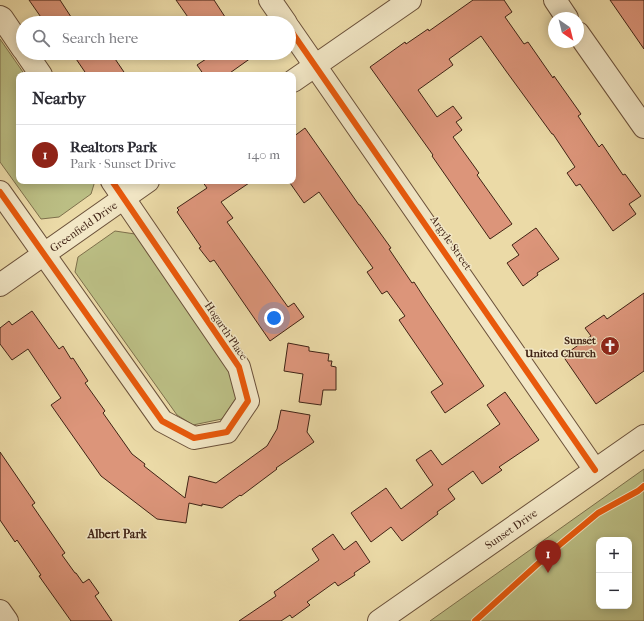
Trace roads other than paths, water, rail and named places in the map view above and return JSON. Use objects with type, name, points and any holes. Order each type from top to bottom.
[{"type":"street","points":[[270,0],[281,16]]},
{"type":"street","points":[[296,79],[410,0]]},
{"type":"street","points":[[555,0],[563,12]]},
{"type":"street","points":[[0,17],[16,39]]},
{"type":"street","name":"Argyle Street","points":[[296,38],[595,470]]},
{"type":"street","points":[[584,42],[644,127]]},
{"type":"street","points":[[31,60],[39,72]]},
{"type":"street","name":"Greenfield Drive","points":[[0,285],[44,254],[118,189],[137,184]]},
{"type":"street","name":"Hogarth Place","points":[[0,192],[162,421],[194,438],[227,432],[248,401],[239,367],[118,189]]},
{"type":"street","name":"Sunset Drive","points":[[379,621],[644,436]]},
{"type":"street","points":[[0,611],[7,621]]},
{"type":"place","name":"Sunset United Church","points":[[610,346]]},
{"type":"place","name":"Realtors Park","points":[[548,573]]},
{"type":"district","name":"Albert Park","points":[[117,534]]}]
